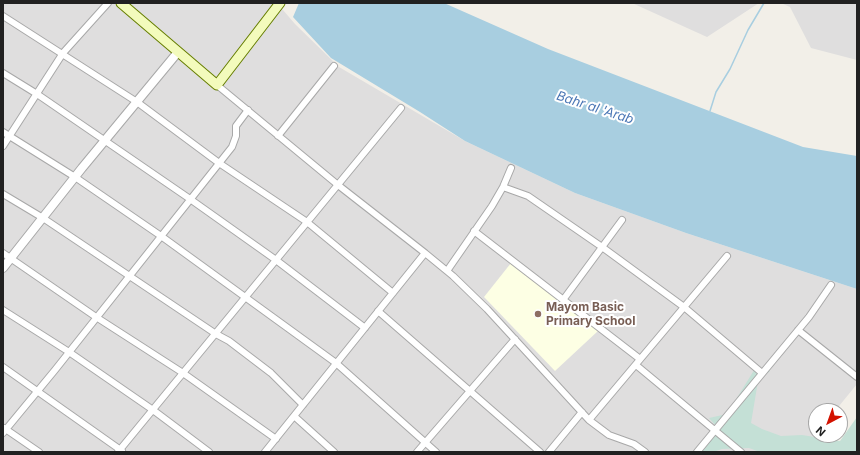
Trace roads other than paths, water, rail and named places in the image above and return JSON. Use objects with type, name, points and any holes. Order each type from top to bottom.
[{"type":"main road","points":[[121,3],[217,84],[280,3]]},
{"type":"street","points":[[3,146],[63,53],[108,3]]},
{"type":"street","points":[[3,16],[63,53],[137,102],[219,163],[307,222],[392,293]]},
{"type":"street","points":[[3,268],[104,141],[178,52]]},
{"type":"street","points":[[278,136],[334,66]]},
{"type":"street","points":[[3,73],[37,94],[190,199],[276,260],[365,328]]},
{"type":"street","points":[[217,84],[338,185],[447,271],[487,309],[589,420],[609,435],[634,444],[645,452]]},
{"type":"street","points":[[3,366],[121,451],[401,108]]},
{"type":"street","points":[[39,452],[4,430],[69,352],[232,147],[236,136],[236,126],[248,110]]},
{"type":"street","points":[[3,132],[75,177],[161,236],[336,363],[436,452]]},
{"type":"street","points":[[447,271],[492,206],[503,187],[511,168]]},
{"type":"street","points":[[503,187],[528,196],[602,247],[684,307],[762,373]]},
{"type":"street","points":[[3,194],[43,218],[216,334],[229,341],[271,373],[303,405]]},
{"type":"street","points":[[562,300],[622,220]]},
{"type":"street","points":[[474,231],[638,362],[741,452]]},
{"type":"street","points":[[3,253],[96,318],[183,374],[276,439]]},
{"type":"street","points":[[265,452],[425,253]]},
{"type":"street","points":[[589,420],[727,256]]},
{"type":"street","points":[[698,452],[809,317],[831,285]]},
{"type":"street","points":[[3,310],[69,352],[153,410],[209,452]]},
{"type":"street","points":[[378,311],[540,452]]},
{"type":"street","points":[[798,330],[857,377]]},
{"type":"street","points":[[417,452],[515,339]]},
{"type":"street","points":[[549,452],[582,412]]},
{"type":"street","points":[[294,416],[334,452]]},
{"type":"water","name":"Bahr al 'Arab","points":[[299,3],[444,3],[548,49],[803,147],[857,156],[857,289],[686,233],[575,193],[465,141],[331,58],[293,17]]},
{"type":"waterway","points":[[710,111],[716,92],[730,69],[748,30],[764,3]]},
{"type":"place","name":"Mayom Basic Primary School","points":[[538,314]]}]
